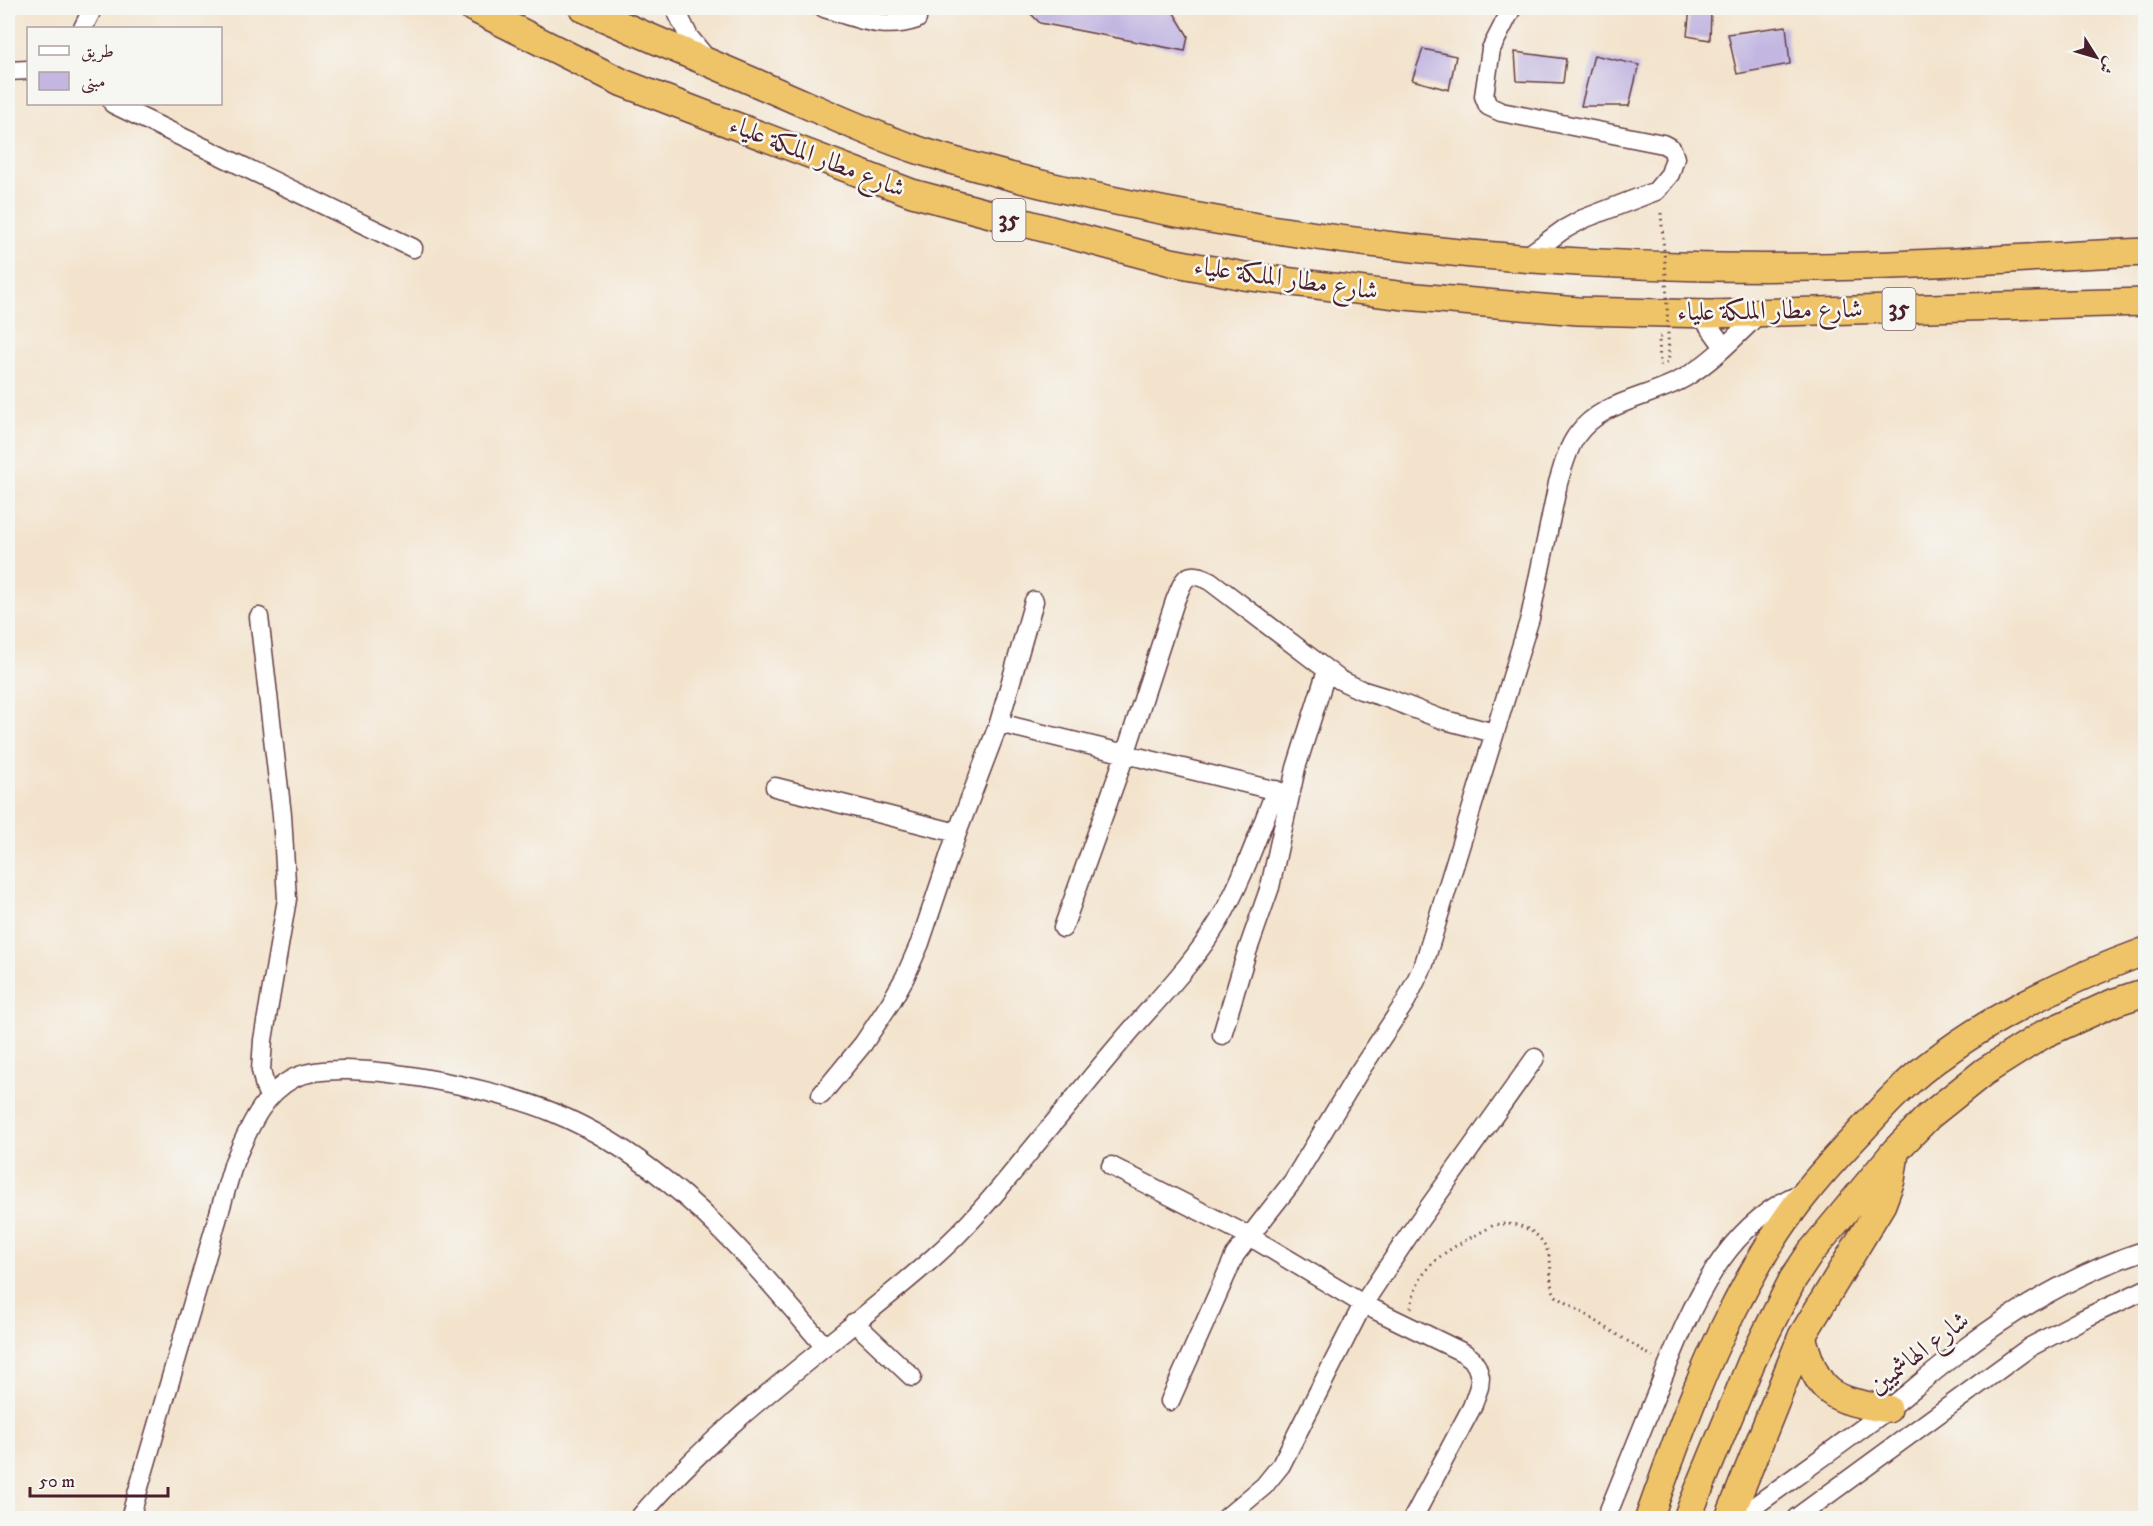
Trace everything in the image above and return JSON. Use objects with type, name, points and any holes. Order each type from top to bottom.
[{"type":"highway","name":"شارع مطار الملكة علياء","points":[[473,8],[623,82],[912,193],[1171,262],[1244,276],[1469,302],[1578,311],[1700,314],[2145,302]]},
{"type":"highway","name":"شارع مطار الملكة علياء","points":[[583,8],[920,151],[1008,176],[1151,209],[1260,228],[1359,242],[1523,259],[1664,266],[1816,267],[2145,252]]},
{"type":"highway","name":"35","points":[[2088,254],[2145,235]]},
{"type":"highway","points":[[1649,1518],[1707,1366],[1731,1314],[1775,1237],[1808,1190],[1886,1104],[1929,1064],[1974,1034],[2054,988],[2145,951]]},
{"type":"highway","points":[[1687,1518],[1751,1363],[1793,1279],[1811,1252],[1895,1152],[1929,1116],[1994,1065],[2044,1034],[2115,1002],[2145,992]]},
{"type":"highway","points":[[1729,1518],[1802,1336],[1882,1204],[1891,1180],[1895,1152]]},
{"type":"highway","points":[[1802,1336],[1814,1373],[1828,1391],[1847,1402],[1888,1409]]},
{"type":"street","points":[[84,27],[93,8]]},
{"type":"street","points":[[675,8],[689,37],[710,63]]},
{"type":"street","points":[[824,8],[867,22],[889,25],[917,19]]},
{"type":"street","points":[[1512,8],[1495,39],[1488,60],[1484,96],[1490,108],[1662,144],[1672,149],[1675,155],[1674,166],[1670,174],[1656,191],[1572,225],[1523,259]]},
{"type":"street","points":[[8,72],[27,70]]},
{"type":"street","points":[[115,105],[413,248]]},
{"type":"street","points":[[1572,225],[1568,252],[1576,262]]},
{"type":"street","points":[[1170,1401],[1235,1255],[1293,1180],[1416,982],[1432,942],[1530,618],[1558,483],[1577,436],[1596,417],[1610,409],[1685,378],[1760,313]]},
{"type":"street","points":[[1700,314],[1724,346]]},
{"type":"street","points":[[1063,928],[1125,755],[1175,601],[1183,582],[1191,575],[1197,574],[1210,580],[1340,680],[1441,719],[1494,733]]},
{"type":"street","points":[[821,1095],[863,1044],[905,977],[920,943],[957,833],[999,723],[1034,601]]},
{"type":"street","points":[[259,618],[282,815],[287,899],[263,1040],[261,1070],[269,1097]]},
{"type":"street","points":[[639,1518],[737,1420],[934,1257],[998,1193],[1037,1142],[1189,965],[1231,898],[1296,768],[1327,670]]},
{"type":"street","points":[[999,723],[1283,792]]},
{"type":"street","points":[[775,787],[957,833]]},
{"type":"street","points":[[1222,1035],[1246,955],[1270,887],[1283,792]]},
{"type":"street","points":[[1226,1518],[1264,1486],[1281,1465],[1363,1304],[1409,1235],[1535,1058]]},
{"type":"street","points":[[130,1518],[234,1162],[253,1120],[269,1097],[294,1078],[326,1070],[372,1072],[475,1089],[553,1112],[591,1131],[665,1179],[709,1219],[758,1268],[825,1347]]},
{"type":"street","points":[[1111,1166],[1249,1236],[1363,1304],[1472,1359],[1480,1377],[1472,1407],[1413,1518]]},
{"type":"street","points":[[1606,1518],[1687,1318],[1721,1258],[1763,1216],[1789,1198],[1808,1190]]},
{"type":"street","name":"شارع الهاشميين","points":[[1738,1518],[2005,1320],[2084,1276],[2145,1250]]},
{"type":"street","points":[[1796,1518],[2030,1347],[2145,1289]]},
{"type":"street","points":[[854,1322],[912,1377]]},
{"type":"path","points":[[1661,213],[1666,276],[1670,362],[1660,365],[1659,337],[1673,336]]},
{"type":"path","points":[[1412,1328],[1413,1294],[1430,1264],[1443,1254],[1494,1226],[1510,1223],[1527,1228],[1542,1241],[1550,1261],[1551,1284],[1556,1296],[1667,1366]]},
{"type":"building","points":[[1031,8],[1163,8],[1174,13],[1188,36],[1185,51],[1040,23],[1030,13]]},
{"type":"building","points":[[1690,8],[1711,10],[1710,40],[1687,36]]},
{"type":"building","points":[[1786,26],[1790,64],[1737,74],[1728,34]]},
{"type":"building","points":[[1423,49],[1456,56],[1449,90],[1412,80]]},
{"type":"building","points":[[1515,52],[1566,59],[1563,83],[1517,81]]},
{"type":"building","points":[[1594,55],[1639,65],[1629,106],[1581,106]]}]
